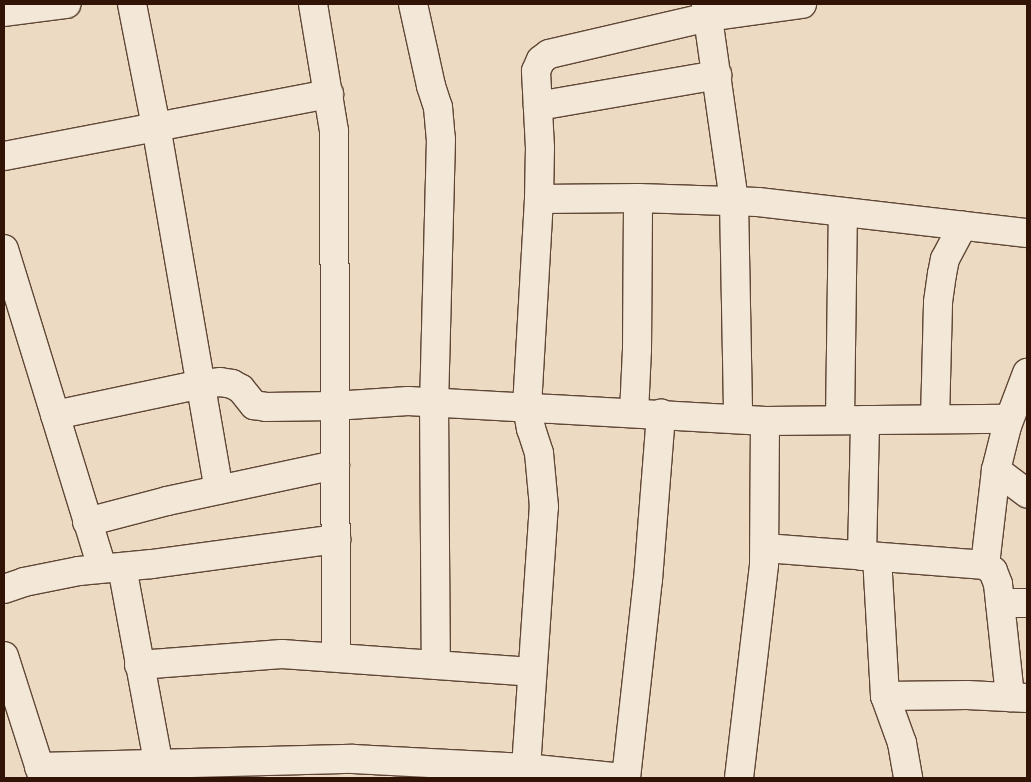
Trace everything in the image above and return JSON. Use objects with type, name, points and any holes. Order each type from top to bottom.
[{"type":"street","points":[[132,4],[156,126],[219,490]]},
{"type":"street","points":[[313,4],[334,131],[336,657]]},
{"type":"street","points":[[413,4],[441,122],[434,402],[436,665]]},
{"type":"street","points":[[526,768],[544,507],[539,453],[531,429],[527,407],[539,199],[536,71],[541,60],[549,54],[707,10],[802,4]]},
{"type":"street","points":[[4,12],[53,5]]},
{"type":"street","points":[[707,10],[734,201],[738,419]]},
{"type":"street","points":[[538,106],[717,75]]},
{"type":"street","points":[[4,156],[329,94]]},
{"type":"street","points":[[539,199],[638,198],[734,201],[1027,233]]},
{"type":"street","points":[[634,413],[637,350],[638,198]]},
{"type":"street","points":[[843,213],[852,420],[870,556],[885,696],[902,743],[908,778]]},
{"type":"street","points":[[935,419],[938,302],[945,259],[962,225]]},
{"type":"street","points":[[4,250],[87,522],[112,567],[139,665],[158,771]]},
{"type":"street","points":[[55,415],[202,384],[220,382],[232,384],[241,389],[254,405],[334,406],[391,401],[434,402],[765,421],[935,419],[1020,395]]},
{"type":"street","points":[[985,565],[996,470],[1020,395]]},
{"type":"street","points":[[4,656],[14,721],[41,772],[248,769],[353,758],[441,770],[526,768],[582,776],[626,778],[648,580],[661,414]]},
{"type":"street","points":[[739,778],[765,548],[765,421]]},
{"type":"street","points":[[87,522],[219,490],[335,465]]},
{"type":"street","points":[[996,470],[1027,493]]},
{"type":"street","points":[[4,589],[53,575],[336,539]]},
{"type":"street","points":[[765,548],[985,565],[993,571],[996,578],[1019,698],[885,696]]},
{"type":"street","points":[[1000,603],[1027,603]]},
{"type":"street","points":[[139,665],[282,654],[532,672]]}]
